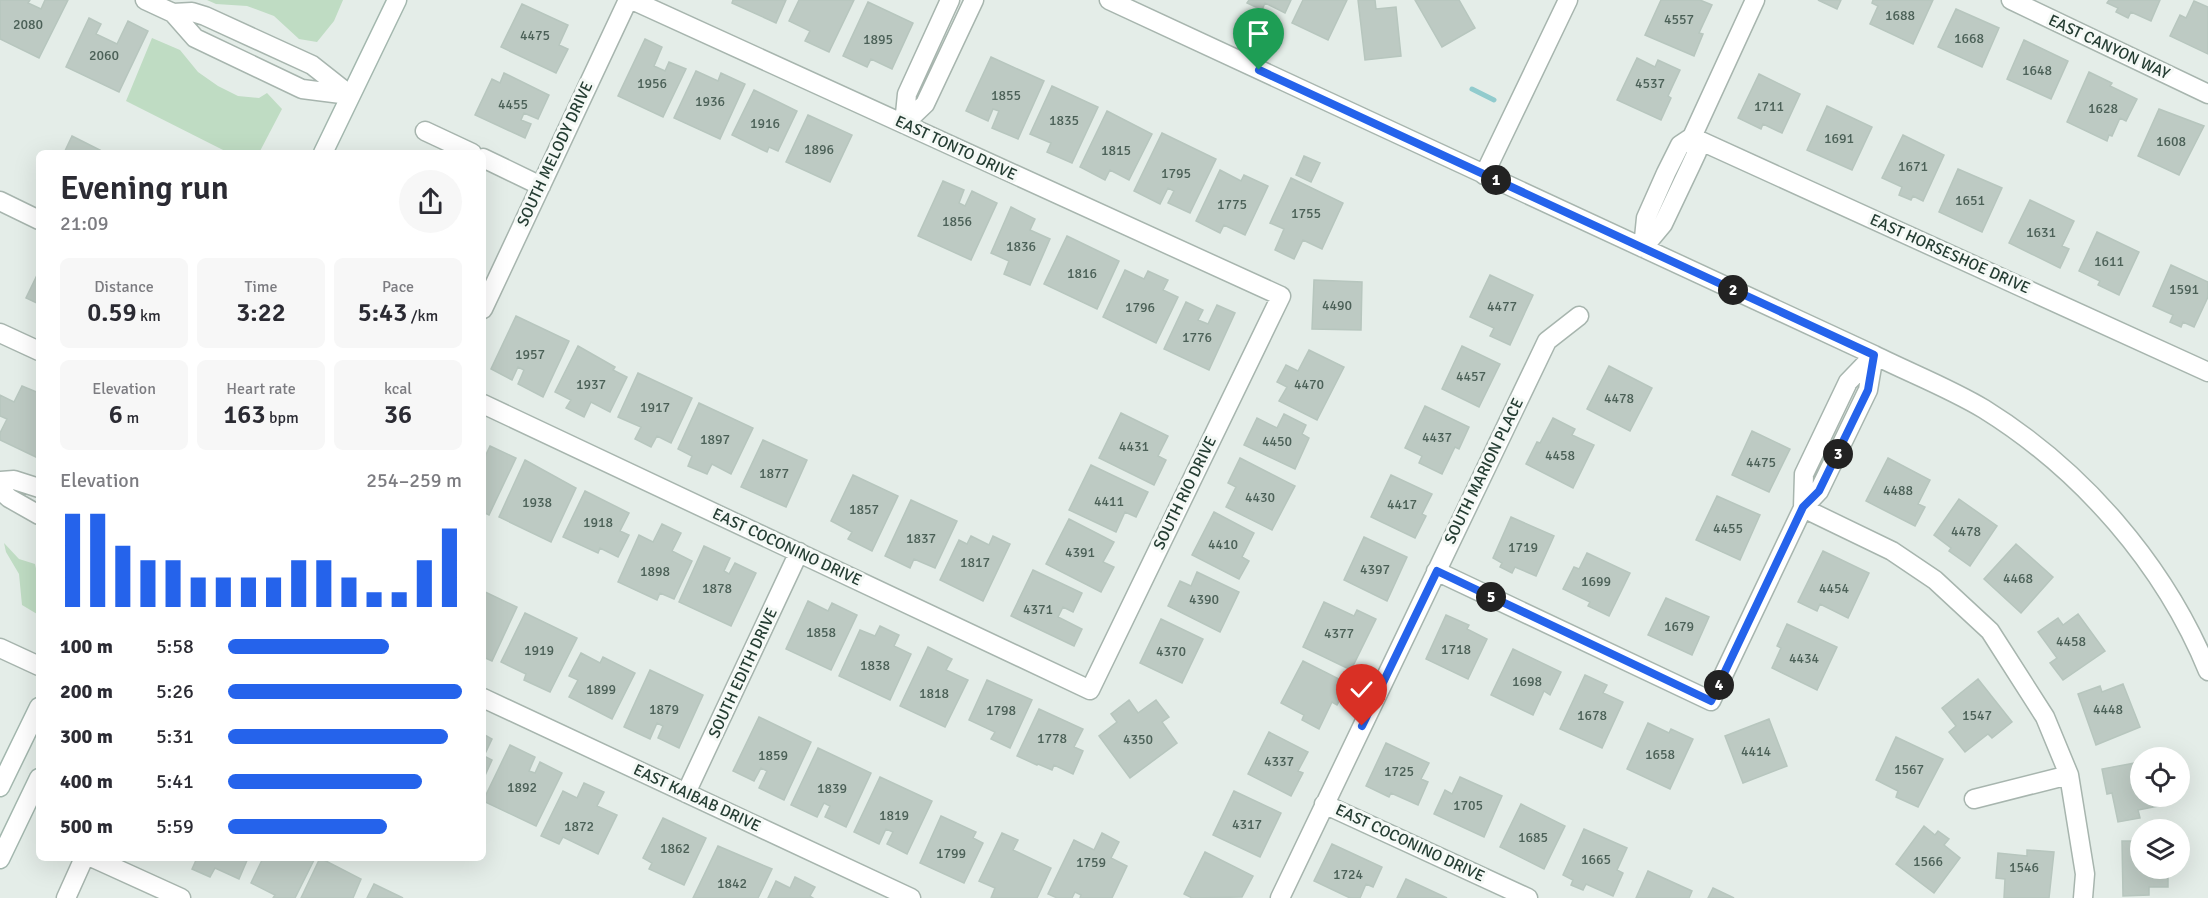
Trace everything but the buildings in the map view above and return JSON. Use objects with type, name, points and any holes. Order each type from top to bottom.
[{"type":"street","points":[[145,0],[173,13],[192,12],[205,16],[312,64],[350,95]]},
{"type":"street","points":[[324,150],[397,0]]},
{"type":"street","name":"SOUTH MELODY DRIVE","points":[[486,303],[628,0]]},
{"type":"street","name":"EAST TONTO DRIVE","points":[[632,0],[1281,296]]},
{"type":"street","points":[[904,124],[907,94],[950,0]]},
{"type":"street","points":[[904,124],[925,104],[974,0]]},
{"type":"street","points":[[1108,0],[1874,355],[1983,409],[2022,435],[2064,470],[2101,506],[2129,538],[2177,608],[2208,671]]},
{"type":"street","points":[[1484,175],[1568,0]]},
{"type":"street","points":[[1643,248],[1646,218],[1666,173],[1680,145],[1692,137],[1755,0]]},
{"type":"street","name":"EAST CANYON WAY","points":[[2011,0],[2208,94]]},
{"type":"street","points":[[173,13],[184,29],[195,38],[302,89],[350,95]]},
{"type":"street","points":[[935,32],[955,41]]},
{"type":"street","points":[[425,131],[466,150]]},
{"type":"street","points":[[1643,248],[1663,224],[1697,152],[1692,137]]},
{"type":"street","name":"EAST HORSESHOE DRIVE","points":[[1692,137],[2208,372]]},
{"type":"street","points":[[486,159],[540,186]]},
{"type":"street","points":[[1666,173],[1684,180]]},
{"type":"street","points":[[0,201],[36,219]]},
{"type":"street","name":"SOUTH RIO DRIVE","points":[[1090,690],[1281,296]]},
{"type":"street","name":"SOUTH MARION PLACE","points":[[1280,898],[1547,341],[1579,316]]},
{"type":"street","points":[[0,333],[36,350]]},
{"type":"street","points":[[1803,507],[1804,474],[1848,382],[1874,355]]},
{"type":"street","points":[[1437,571],[1711,701],[1803,507],[1819,491],[1868,390],[1874,355]]},
{"type":"street","name":"EAST COCONINO DRIVE","points":[[486,405],[1090,690]]},
{"type":"street","points":[[1829,423],[1848,432]]},
{"type":"street","points":[[0,481],[14,480],[36,487]]},
{"type":"street","points":[[0,490],[9,498],[36,513]]},
{"type":"street","points":[[1803,507],[1892,551],[1935,580],[1990,631],[2045,717],[2069,775],[2085,874],[2083,898]]},
{"type":"street","name":"SOUTH EDITH DRIVE","points":[[686,793],[799,552]]},
{"type":"street","points":[[0,648],[36,665]]},
{"type":"street","name":"EAST KAIBAB DRIVE","points":[[486,699],[911,898]]},
{"type":"street","points":[[0,787],[36,713]]},
{"type":"street","points":[[1974,799],[2069,775]]},
{"type":"street","points":[[0,859],[36,784]]},
{"type":"street","name":"EAST COCONINO DRIVE","points":[[1324,804],[1528,898]]},
{"type":"street","points":[[66,898],[83,861]]},
{"type":"street","points":[[100,861],[180,898]]},
{"type":"green space","points":[[207,0],[343,0],[334,21],[317,42],[299,39],[274,16],[247,6],[216,4]]},
{"type":"green space","points":[[152,38],[180,50],[198,72],[218,86],[238,96],[259,98],[267,93],[282,109],[261,150],[223,150],[126,101]]},
{"type":"green space","points":[[4,543],[19,559],[35,564],[36,613],[22,605],[19,574],[6,552]]},
{"type":"waterway","points":[[1472,89],[1494,100]]},
{"type":"route","points":[[1259,70],[1874,355],[1868,390],[1819,491],[1803,507],[1711,701],[1437,571],[1362,726]]}]
